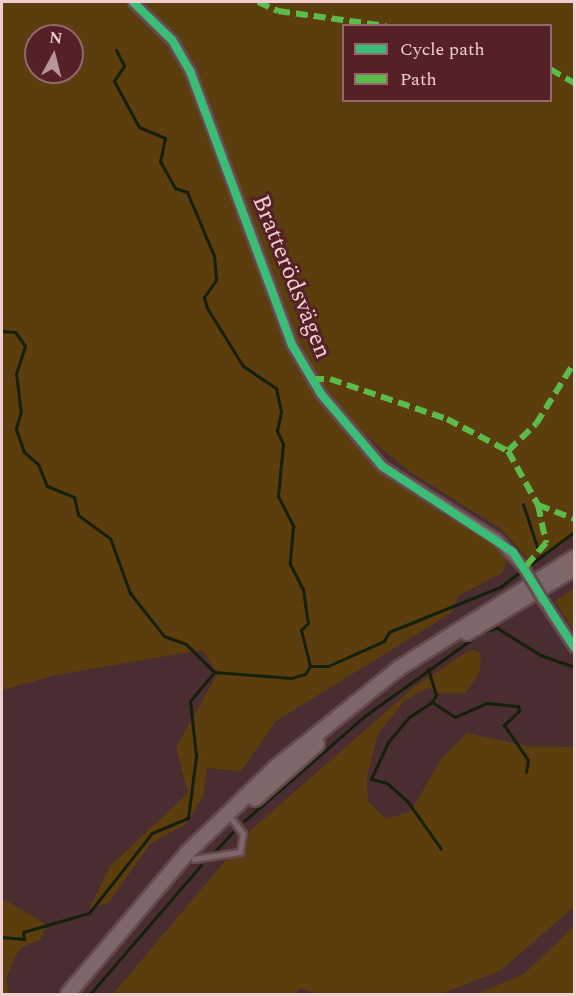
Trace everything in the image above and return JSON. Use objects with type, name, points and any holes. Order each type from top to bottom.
[{"type":"main road","points":[[68,994],[131,915],[230,817],[399,668],[574,558]]},
{"type":"main road","points":[[79,994],[230,817],[405,675],[574,569]]},
{"type":"street","name":"Bratterödsvägen","points":[[133,2],[171,40],[190,71],[292,345],[321,394],[382,466],[497,539],[524,568],[574,647]]},
{"type":"lane","points":[[194,859],[240,852],[243,834],[230,817]]},
{"type":"shaded area","points":[[2,2],[574,2],[574,532],[562,545],[528,559],[500,528],[410,472],[349,421],[342,432],[402,487],[492,543],[507,560],[502,573],[458,596],[451,613],[276,721],[241,771],[207,768],[203,796],[186,824],[151,843],[108,903],[89,909],[110,866],[188,793],[176,747],[218,673],[202,650],[56,675],[2,690]]},
{"type":"shaded area","points":[[574,588],[574,631],[555,601]]},
{"type":"shaded area","points":[[471,649],[481,653],[480,672],[465,694],[435,693],[430,687],[404,701],[378,734],[367,776],[368,801],[386,819],[411,811],[442,758],[467,733],[527,746],[574,747],[574,907],[500,971],[441,994],[318,994],[299,988],[295,994],[113,994],[252,829],[414,687]]},
{"type":"shaded area","points":[[2,898],[47,925],[40,940],[22,947],[14,958],[6,981],[10,994],[2,994]]},
{"type":"shaded area","points":[[574,926],[574,994],[476,994],[524,974]]},
{"type":"waterway","points":[[116,50],[124,66],[114,81],[139,127],[165,138],[160,161],[175,188],[187,192],[214,256],[216,280],[204,297],[207,308],[243,366],[276,388],[281,412],[277,431],[283,444],[278,496],[293,526],[290,564],[303,589],[308,623],[301,630],[310,666]]},
{"type":"waterway","points":[[2,331],[15,332],[25,346],[16,373],[21,411],[16,429],[24,452],[38,464],[47,486],[74,497],[78,515],[110,538],[130,593],[164,636],[186,644],[214,672]]},
{"type":"waterway","points":[[523,504],[538,550]]},
{"type":"waterway","points":[[2,937],[24,939],[23,932],[89,913],[152,833],[188,818],[196,756],[190,701],[214,672],[291,678],[305,674],[310,666],[328,666],[384,641],[389,632],[500,587],[574,532]]},
{"type":"waterway","points":[[244,821],[366,715],[482,632],[497,628],[540,655],[574,667]]},
{"type":"waterway","points":[[428,669],[436,695],[432,702],[409,717],[388,742],[371,779],[387,783],[408,802],[441,849]]},
{"type":"waterway","points":[[432,702],[455,717],[487,703],[518,706],[519,711],[504,725],[528,760],[526,772]]},
{"type":"waterway","points":[[215,851],[233,832]]},
{"type":"waterway","points":[[90,994],[201,865]]},
{"type":"marked path","points":[[258,2],[278,11],[372,24]]},
{"type":"marked path","points":[[552,70],[574,83]]},
{"type":"marked path","points":[[508,451],[536,424],[574,363]]},
{"type":"marked path","points":[[312,379],[330,379],[447,419],[508,451],[538,505],[546,543],[524,568]]},
{"type":"marked path","points":[[538,505],[574,519]]},
{"type":"cycle path","points":[[133,2],[172,40],[190,71],[292,345],[321,394],[382,466],[513,552],[574,647]]}]
